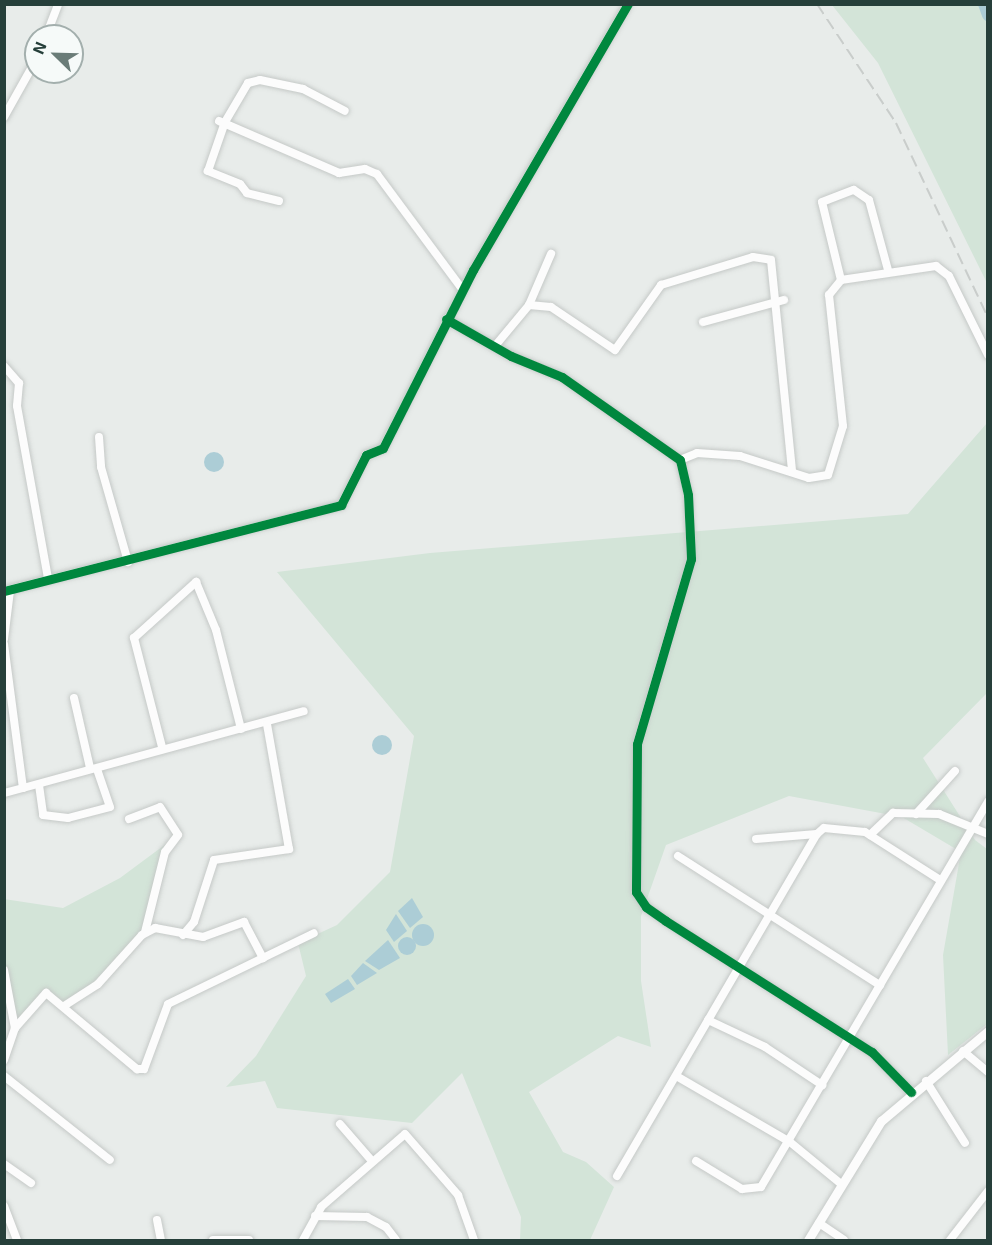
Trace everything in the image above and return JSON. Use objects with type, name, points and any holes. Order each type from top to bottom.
[{"type":"street","points":[[50,24],[58,4]]},
{"type":"street","points":[[4,639],[7,591],[48,578],[128,562],[341,505],[366,455],[383,448],[462,289],[628,4]]},
{"type":"street","points":[[279,201],[247,193],[240,184],[208,171],[222,121],[252,80],[303,89],[345,111]]},
{"type":"street","points":[[4,117],[24,81]]},
{"type":"street","points":[[222,121],[339,173],[365,169],[377,174],[462,289]]},
{"type":"street","points":[[841,280],[822,202],[854,190],[869,200],[888,270]]},
{"type":"street","points":[[495,346],[529,305],[551,254]]},
{"type":"street","points":[[529,305],[551,307],[615,350],[661,285],[753,257],[771,260],[780,302],[792,471]]},
{"type":"street","points":[[680,460],[697,453],[740,456],[822,478],[836,459],[842,417],[829,295],[841,280],[888,270],[936,266],[944,271],[987,355]]},
{"type":"street","points":[[703,322],[780,302]]},
{"type":"street","points":[[446,319],[592,395],[680,460],[688,495],[691,559],[637,744],[636,892],[646,907],[738,967],[850,1035],[885,1062],[911,1092]]},
{"type":"street","points":[[4,366],[19,383],[17,406],[48,578]]},
{"type":"street","points":[[99,437],[101,467],[128,562]]},
{"type":"street","points":[[162,747],[134,638],[196,582],[216,630],[241,729]]},
{"type":"street","points":[[4,644],[23,788]]},
{"type":"street","points":[[39,785],[43,815],[68,818],[110,807],[94,769],[74,698]]},
{"type":"street","points":[[4,793],[94,769],[162,747],[267,724],[304,711]]},
{"type":"street","points":[[183,935],[197,913],[214,861],[290,849],[267,724]]},
{"type":"street","points":[[915,814],[955,771]]},
{"type":"street","points":[[696,1161],[742,1189],[756,1191],[790,1142],[940,880],[976,826],[987,801]]},
{"type":"street","points":[[129,819],[160,807],[178,835],[165,852],[145,932]]},
{"type":"street","points":[[870,836],[893,813],[939,814],[976,826],[987,834]]},
{"type":"street","points":[[617,1176],[678,1077],[738,967],[817,834],[824,828],[846,827],[870,836],[940,880]]},
{"type":"street","points":[[756,839],[817,834]]},
{"type":"street","points":[[678,856],[880,985]]},
{"type":"street","points":[[64,1006],[98,984],[145,932],[155,928],[183,935],[203,936],[244,922],[263,958]]},
{"type":"street","points":[[15,1028],[46,993],[137,1069],[144,1069],[168,1005],[314,933]]},
{"type":"street","points":[[4,1060],[14,1040],[15,1028],[5,974]]},
{"type":"street","points":[[708,1020],[765,1047],[822,1085]]},
{"type":"street","points":[[808,1240],[840,1183],[881,1121],[911,1092],[987,1031]]},
{"type":"street","points":[[4,1041],[14,1040]]},
{"type":"street","points":[[963,1051],[987,1072]]},
{"type":"street","points":[[4,1077],[110,1161]]},
{"type":"street","points":[[678,1077],[790,1142],[840,1183]]},
{"type":"street","points":[[926,1081],[965,1143]]},
{"type":"street","points":[[340,1124],[372,1161]]},
{"type":"street","points":[[303,1240],[315,1216],[400,1135],[410,1135],[458,1196],[474,1240]]},
{"type":"street","points":[[4,1164],[31,1183]]},
{"type":"street","points":[[950,1240],[987,1191]]},
{"type":"street","points":[[4,1206],[17,1240]]},
{"type":"street","points":[[315,1216],[367,1217],[386,1227],[396,1240]]},
{"type":"street","points":[[157,1220],[161,1240]]},
{"type":"street","points":[[819,1223],[844,1240]]},
{"type":"street","points":[[213,1240],[249,1240]]},
{"type":"green space","points":[[832,5],[987,5],[987,283],[878,63]]},
{"type":"green space","points":[[987,423],[987,693],[923,758],[975,840],[987,849],[987,1024],[948,1055],[943,955],[961,852],[902,817],[789,796],[666,845],[641,916],[641,981],[651,1047],[618,1036],[529,1092],[563,1152],[586,1162],[614,1187],[590,1240],[520,1240],[521,1217],[462,1073],[412,1123],[277,1108],[265,1081],[226,1087],[256,1056],[306,976],[298,943],[337,925],[390,872],[414,736],[277,572],[430,553],[908,514]]},
{"type":"green space","points":[[178,835],[165,852],[145,932],[118,963],[64,1006],[45,993],[15,1028],[5,970],[4,899],[63,908],[120,878]]},
{"type":"water","points":[[210,452],[218,452],[224,458],[224,466],[218,472],[210,472],[204,466],[204,458]]},
{"type":"water","points":[[382,735],[389,738],[392,745],[389,752],[382,755],[375,752],[372,745],[375,738]]},
{"type":"water","points":[[412,898],[423,917],[410,928],[398,911]]},
{"type":"water","points":[[396,914],[407,931],[394,942],[386,930]]},
{"type":"water","points":[[423,924],[431,927],[434,935],[431,943],[423,946],[415,943],[412,935],[415,927]]},
{"type":"water","points":[[403,937],[411,937],[416,942],[414,953],[403,955],[398,950],[398,942]]},
{"type":"water","points":[[388,940],[400,958],[379,970],[365,961]]},
{"type":"water","points":[[363,963],[377,973],[357,985],[351,976]]},
{"type":"water","points":[[348,979],[355,989],[331,1003],[325,994]]},
{"type":"waterway","points":[[984,4],[988,15]]},
{"type":"railway","points":[[817,4],[896,123],[988,318]]},
{"type":"cycle path","points":[[4,591],[341,505],[366,455],[383,448],[473,270],[628,4]]},
{"type":"cycle path","points":[[446,319],[511,356],[562,377],[680,460],[688,495],[691,559],[637,744],[636,892],[646,907],[666,921],[872,1052],[911,1092]]}]
